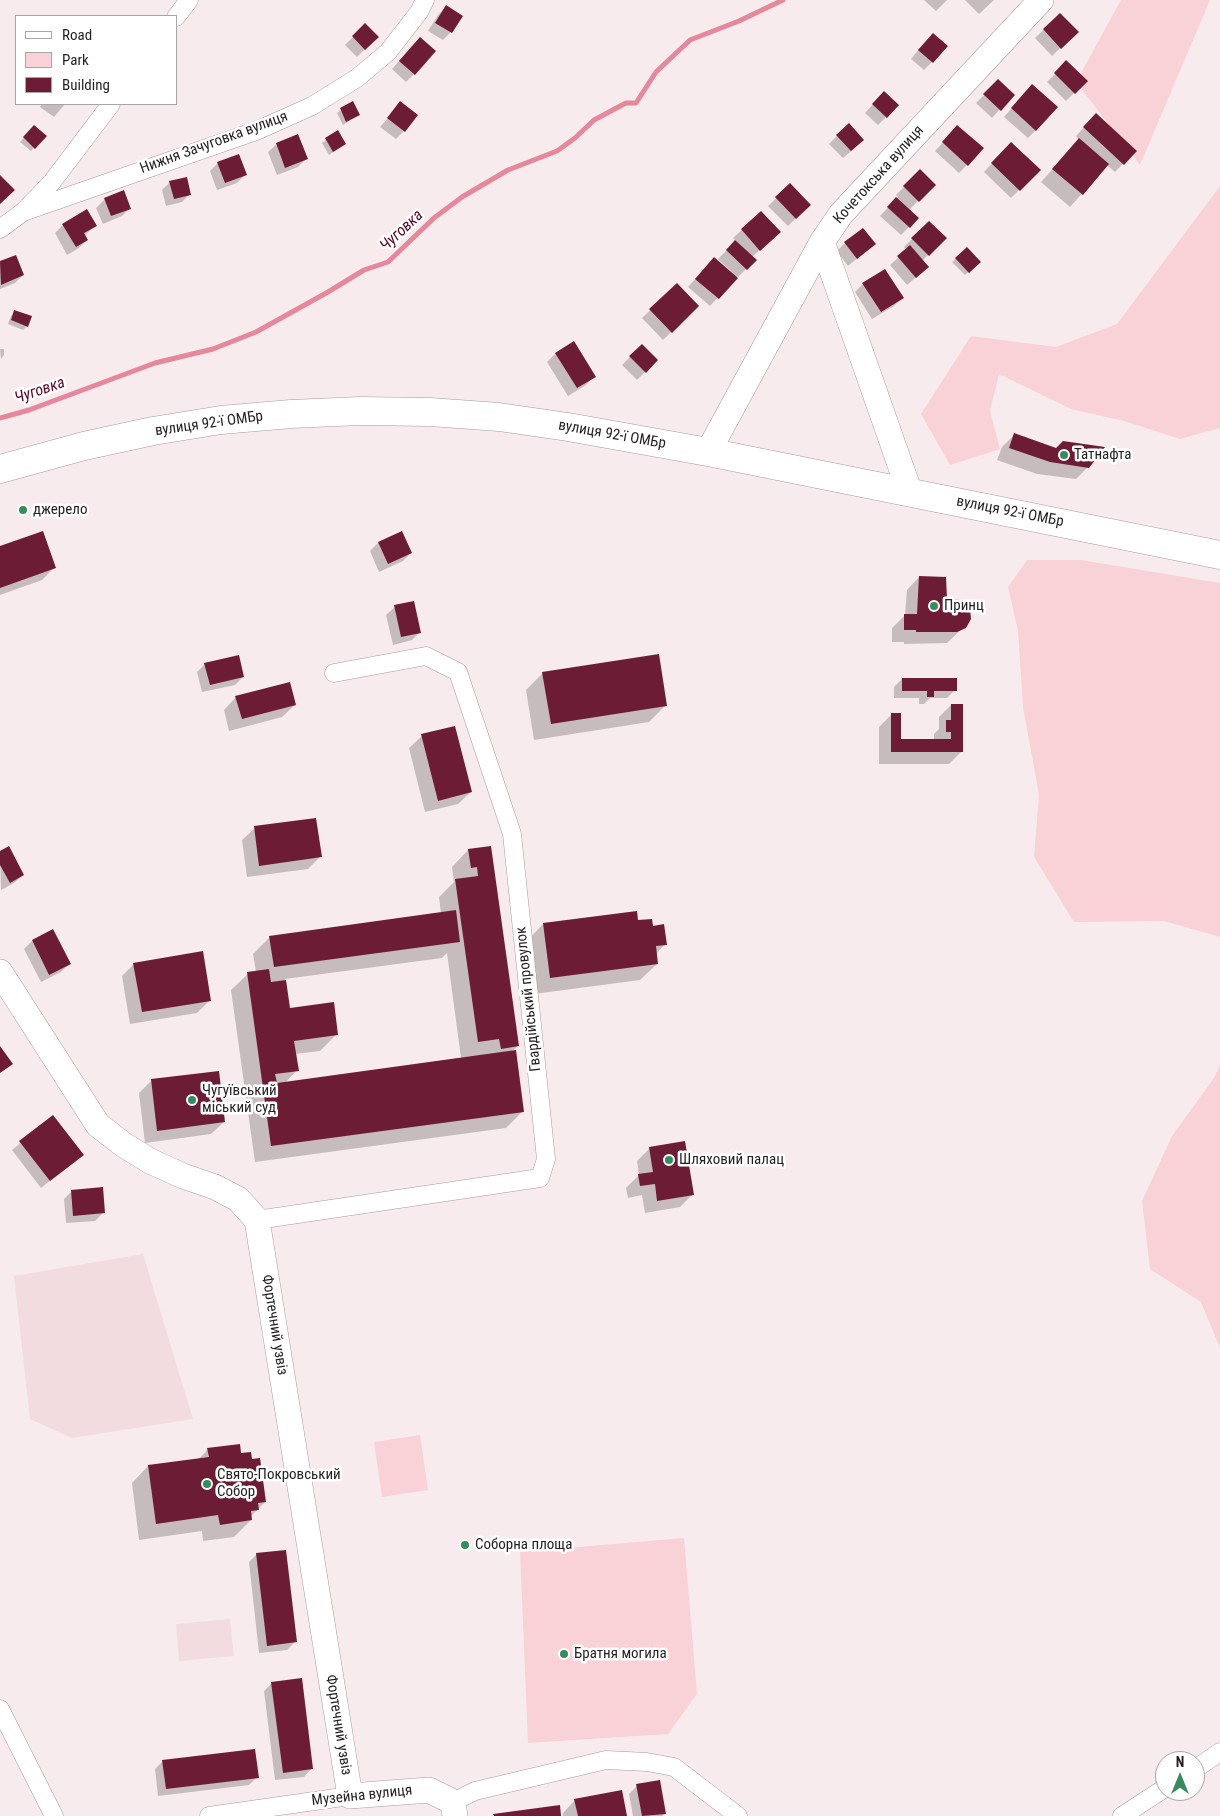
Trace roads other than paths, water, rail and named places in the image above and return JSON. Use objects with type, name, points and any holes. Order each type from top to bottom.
[{"type":"highway","name":"вулиця 92-ї ОМБр","points":[[0,469],[84,446],[153,431],[231,420],[291,414],[360,411],[430,412],[499,417],[568,426],[1220,554]]},
{"type":"street","points":[[178,15],[189,0]]},
{"type":"street","name":"Нижня Зачуговка вулиця","points":[[23,212],[256,131],[312,106],[357,78],[388,52],[419,12],[425,0]]},
{"type":"street","name":"Кочетокська вулиця","points":[[708,452],[822,242],[841,214],[1041,0]]},
{"type":"street","name":"Нижня Зачуговка вулиця","points":[[0,229],[23,212],[52,182],[110,105]]},
{"type":"street","points":[[822,242],[910,493]]},
{"type":"street","name":"Гвардійський провулок","points":[[257,1220],[540,1178],[546,1159],[512,834],[458,672],[426,656],[334,673]]},
{"type":"street","points":[[0,972],[98,1125],[124,1146],[150,1161],[183,1176],[215,1187],[238,1199],[257,1220]]},
{"type":"street","name":"Фортечний узвіз","points":[[257,1220],[350,1796]]},
{"type":"street","points":[[0,1709],[54,1816]]},
{"type":"street","points":[[1205,1762],[1220,1752]]},
{"type":"street","points":[[454,1809],[475,1791],[606,1760],[647,1762],[674,1767],[738,1816]]},
{"type":"street","name":"Музейна вулиця","points":[[209,1816],[350,1796],[429,1790],[454,1809]]},
{"type":"street","points":[[1122,1816],[1155,1795]]},
{"type":"waterway","name":"Чуговка","points":[[0,418],[29,410],[155,363],[213,349],[256,332],[364,270],[388,262],[434,218],[462,197],[508,170],[557,151],[575,138],[594,120],[626,103],[636,103],[656,72],[690,40],[739,21],[783,0]]},
{"type":"place","name":"Татнафта","points":[[1064,455]]},
{"type":"place","name":"джерело","points":[[23,510]]},
{"type":"place","name":"Принц","points":[[934,606]]},
{"type":"place","name":"Чугуївський міський суд","points":[[192,1100]]},
{"type":"place","name":"Шляховий палац","points":[[669,1160]]},
{"type":"place","name":"Свято-Покровський Собор","points":[[207,1484]]},
{"type":"place","name":"Соборна площа","points":[[465,1545]]},
{"type":"place","name":"Братня могила","points":[[564,1654]]}]
